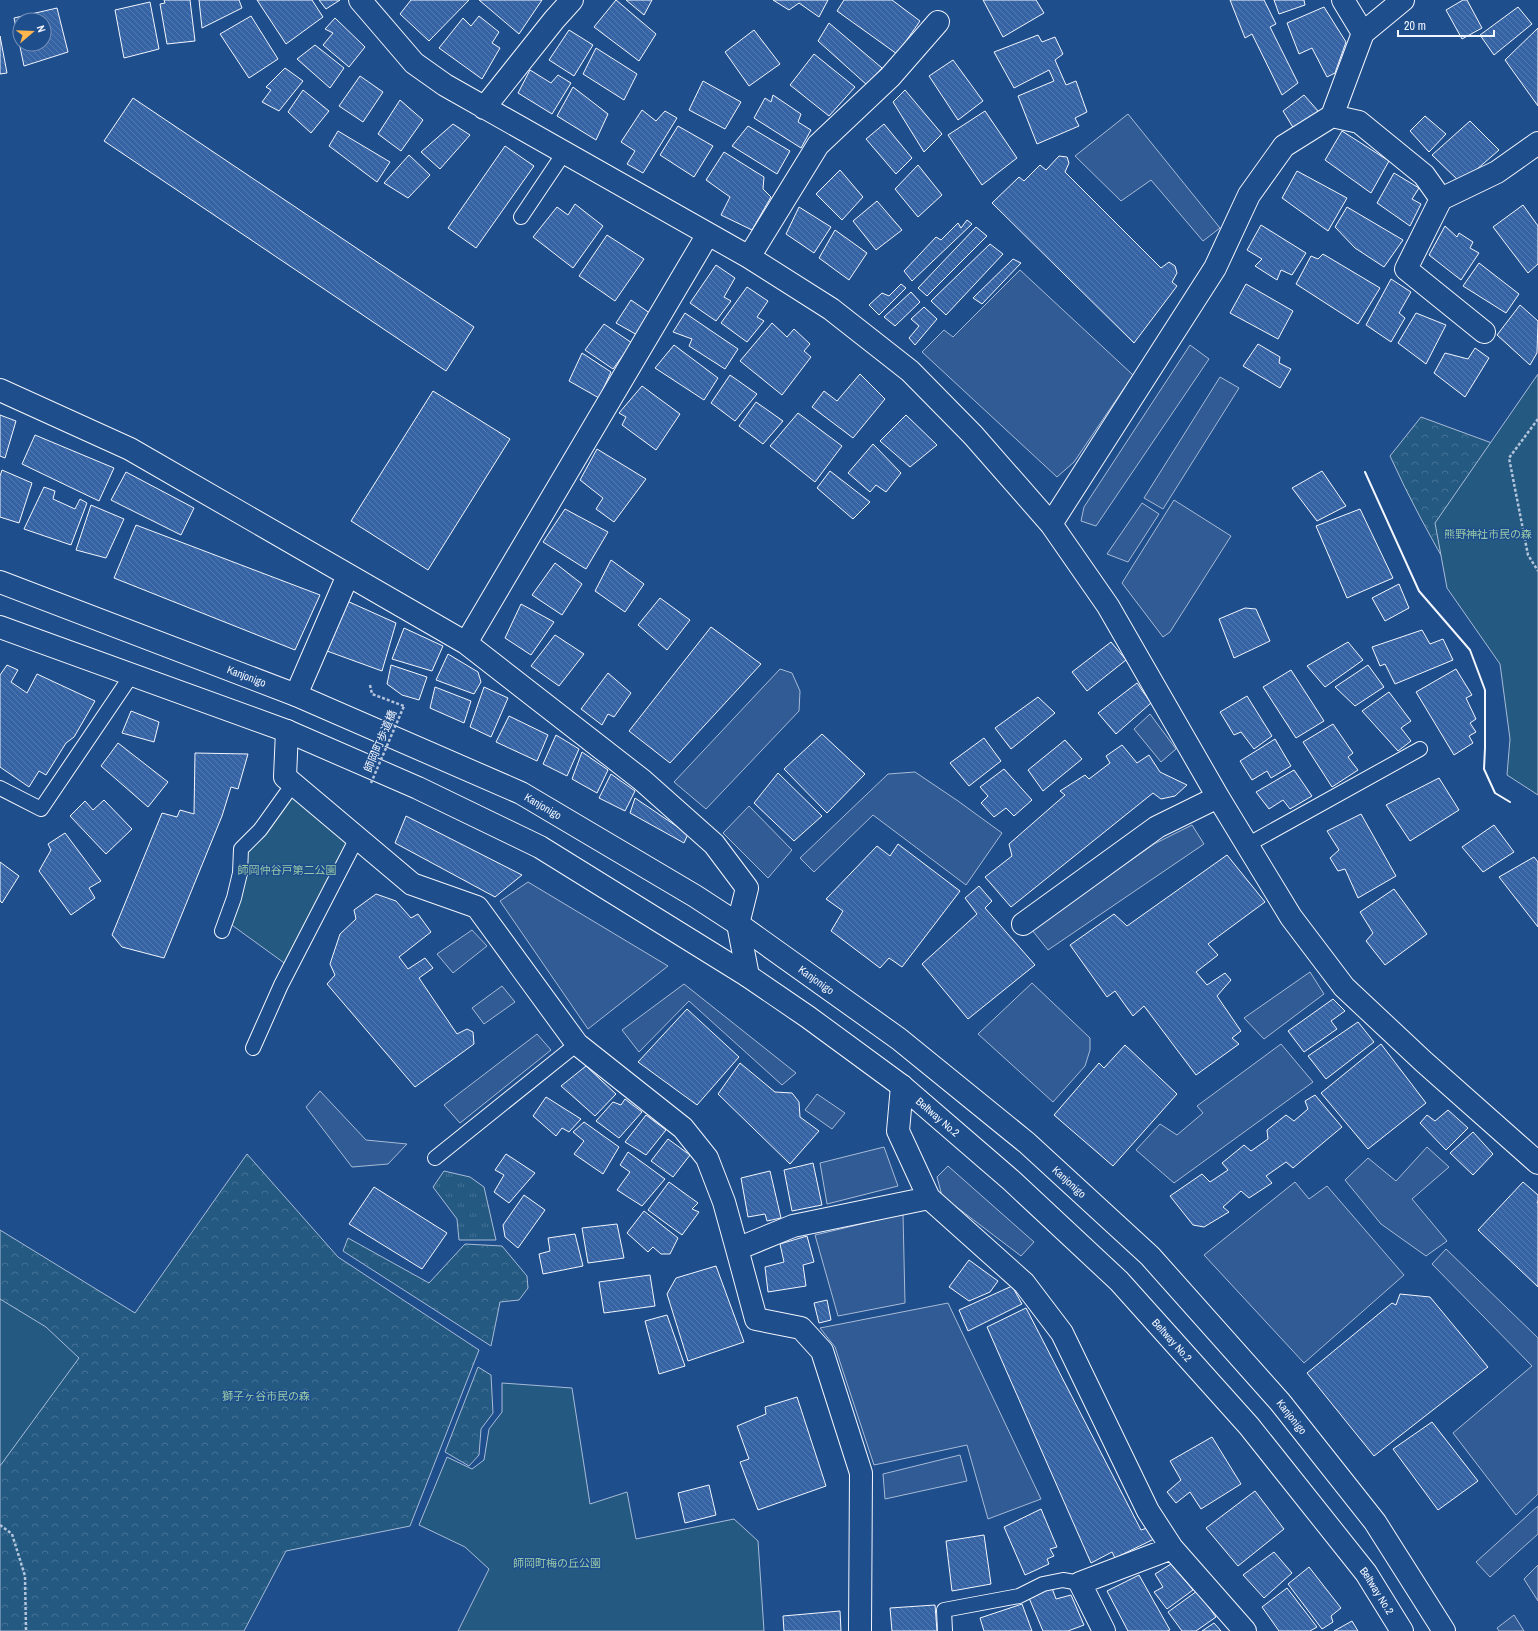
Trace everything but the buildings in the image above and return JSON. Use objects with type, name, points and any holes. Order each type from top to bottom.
[{"type":"street","points":[[360,0],[414,63],[445,85],[749,257],[832,309],[910,371],[973,435],[1051,524],[1108,606],[1218,797],[1291,917],[1344,987],[1424,1062],[1538,1163]]},
{"type":"street","points":[[484,108],[571,0]]},
{"type":"street","points":[[1343,0],[1363,33]]},
{"type":"street","points":[[1051,524],[1215,268],[1249,195],[1284,146],[1332,116],[1363,33],[1403,0]]},
{"type":"street","points":[[749,257],[818,145],[890,77],[938,22]]},
{"type":"street","points":[[1332,116],[1359,122],[1424,175],[1441,199]]},
{"type":"street","points":[[1484,332],[1406,269],[1441,199],[1497,172],[1538,143]]},
{"type":"street","points":[[466,643],[708,234]]},
{"type":"street","points":[[0,390],[130,449],[466,643],[642,780],[714,844],[747,888],[738,924],[748,976]]},
{"type":"street","points":[[296,695],[348,575]]},
{"type":"street","name":"Kanjonigo","points":[[0,582],[296,695],[521,793],[695,896],[738,924],[899,1039],[1027,1143],[1150,1256],[1280,1402],[1375,1522],[1444,1631]]},
{"type":"street","points":[[0,627],[131,676],[287,731],[418,788],[540,847],[748,976],[808,1017],[902,1086],[898,1131],[929,1198],[1024,1283],[1062,1333],[1148,1512],[1172,1548],[1245,1631]]},
{"type":"street","points":[[287,731],[285,777],[412,884],[477,907],[577,1044],[683,1128],[707,1158],[724,1202],[756,1319],[801,1328],[822,1351],[861,1474],[860,1631]]},
{"type":"street","points":[[1023,924],[1157,827],[1218,797]]},
{"type":"street","name":"Beltway No.2","points":[[902,1086],[1012,1181],[1119,1281],[1249,1426],[1366,1573],[1402,1631]]},
{"type":"street","points":[[737,1249],[793,1226],[929,1198]]},
{"type":"street","points":[[1104,1631],[1080,1583],[1172,1548]]},
{"type":"lane","points":[[521,217],[564,153]]},
{"type":"lane","points":[[0,788],[41,809],[131,676]]},
{"type":"lane","points":[[1247,845],[1420,750]]},
{"type":"lane","points":[[222,931],[234,898],[240,873],[241,849],[260,830],[293,784]]},
{"type":"lane","points":[[253,1048],[280,985],[357,838]]},
{"type":"lane","points":[[435,1158],[577,1044]]},
{"type":"lane","points":[[945,1631],[944,1610],[1019,1596],[1044,1584],[1064,1580],[1080,1583]]},
{"type":"path","points":[[1538,419],[1509,458],[1528,555],[1538,571]]},
{"type":"path","name":"師岡町歩道橋","points":[[370,684],[372,694],[404,706],[371,783]]},
{"type":"path","points":[[0,1525],[12,1534],[24,1576],[26,1631]]},
{"type":"green space","name":"熊野神社市民の森","points":[[1538,374],[1538,795],[1507,775],[1510,739],[1500,664],[1447,588],[1435,523]]},
{"type":"green space","points":[[1421,417],[1500,446],[1527,697],[1437,548],[1390,456]]},
{"type":"green space","name":"師岡仲谷戸第二公園","points":[[295,792],[350,838],[287,965],[229,923],[247,851]]},
{"type":"green space","name":"獅子ヶ谷市民の森","points":[[247,1154],[338,1257],[479,1350],[410,1526],[286,1551],[244,1631],[0,1631],[0,1230],[135,1313]]},
{"type":"green space","points":[[444,1171],[470,1177],[484,1187],[496,1240],[459,1240],[457,1219],[433,1187]]},
{"type":"green space","points":[[348,1238],[429,1283],[465,1244],[502,1246],[527,1276],[528,1288],[519,1300],[500,1302],[491,1346],[343,1251]]},
{"type":"green space","points":[[0,1299],[46,1327],[79,1358],[0,1466]]},
{"type":"green space","points":[[478,1367],[491,1375],[493,1413],[481,1429],[479,1455],[469,1466],[445,1452]]},
{"type":"green space","name":"師岡町梅の丘公園","points":[[502,1383],[572,1388],[590,1504],[627,1492],[636,1539],[734,1519],[758,1541],[764,1631],[458,1631],[489,1569],[465,1547],[419,1525],[447,1457],[472,1469],[484,1460],[489,1429],[502,1412]]},
{"type":"shaded area","points":[[1128,114],[1220,228],[1203,241],[1151,180],[1121,201],[1075,156]]},
{"type":"shaded area","points":[[1020,270],[1133,375],[1074,462],[1057,477],[922,352],[944,330],[953,337]]},
{"type":"shaded area","points":[[1190,345],[1209,359],[1096,526],[1081,521],[1084,507]]},
{"type":"shaded area","points":[[1220,377],[1239,388],[1163,509],[1144,498]]},
{"type":"shaded area","points":[[1174,500],[1231,536],[1170,632],[1163,637],[1122,583]]},
{"type":"shaded area","points":[[1142,503],[1159,514],[1128,562],[1107,554]]},
{"type":"shaded area","points":[[780,669],[792,673],[800,691],[799,711],[706,809],[674,782]]},
{"type":"shaded area","points":[[1150,714],[1176,749],[1161,762],[1134,729]]},
{"type":"shaded area","points":[[915,772],[1002,833],[966,885],[873,815],[814,872],[800,858],[888,774]]},
{"type":"shaded area","points":[[749,806],[792,850],[768,878],[723,833]]},
{"type":"shaded area","points":[[1192,825],[1204,844],[1048,950],[1032,930],[1154,844]]},
{"type":"shaded area","points":[[528,882],[668,966],[588,1029],[500,901]]},
{"type":"shaded area","points":[[472,930],[487,946],[453,973],[437,954]]},
{"type":"shaded area","points":[[1310,972],[1324,994],[1264,1039],[1244,1018]]},
{"type":"shaded area","points":[[1032,983],[1090,1038],[1090,1050],[1085,1066],[1053,1102],[978,1034]]},
{"type":"shaded area","points":[[684,984],[796,1073],[782,1085],[689,1001],[639,1052],[622,1030]]},
{"type":"shaded area","points":[[502,986],[515,1002],[484,1024],[472,1008]]},
{"type":"shaded area","points":[[537,1034],[551,1050],[460,1123],[444,1105]]},
{"type":"shaded area","points":[[1281,1044],[1313,1082],[1174,1183],[1136,1150],[1160,1124],[1177,1135],[1203,1113],[1197,1106]]},
{"type":"shaded area","points":[[320,1091],[366,1140],[407,1144],[388,1164],[352,1167],[306,1107]]},
{"type":"shaded area","points":[[817,1094],[845,1113],[832,1129],[805,1110]]},
{"type":"shaded area","points":[[884,1147],[898,1186],[827,1204],[820,1163]]},
{"type":"shaded area","points":[[1427,1147],[1449,1167],[1412,1199],[1447,1241],[1426,1256],[1381,1224],[1345,1180],[1368,1158],[1396,1181]]},
{"type":"shaded area","points":[[948,1166],[1034,1242],[1021,1256],[942,1196],[937,1177]]},
{"type":"shaded area","points":[[1295,1182],[1309,1199],[1327,1186],[1404,1275],[1304,1363],[1204,1255]]},
{"type":"shaded area","points":[[903,1214],[905,1303],[838,1316],[815,1235]]},
{"type":"shaded area","points":[[1446,1249],[1538,1338],[1538,1494],[1516,1515],[1453,1433],[1532,1366],[1432,1264]]},
{"type":"shaded area","points":[[948,1303],[1041,1499],[988,1519],[967,1445],[874,1465],[835,1347],[820,1328]]},
{"type":"shaded area","points":[[960,1455],[967,1481],[885,1499],[883,1474]]},
{"type":"shaded area","points":[[1538,1506],[1538,1534],[1490,1577],[1476,1562]]},
{"type":"shaded area","points":[[1538,1565],[1538,1601],[1524,1579]]},
{"type":"shaded area","points":[[1514,1615],[1524,1631],[1499,1631],[1497,1628]]},
{"type":"wall","points":[[1365,472],[1419,591],[1470,650],[1485,690],[1484,769],[1495,793],[1510,802]]}]
